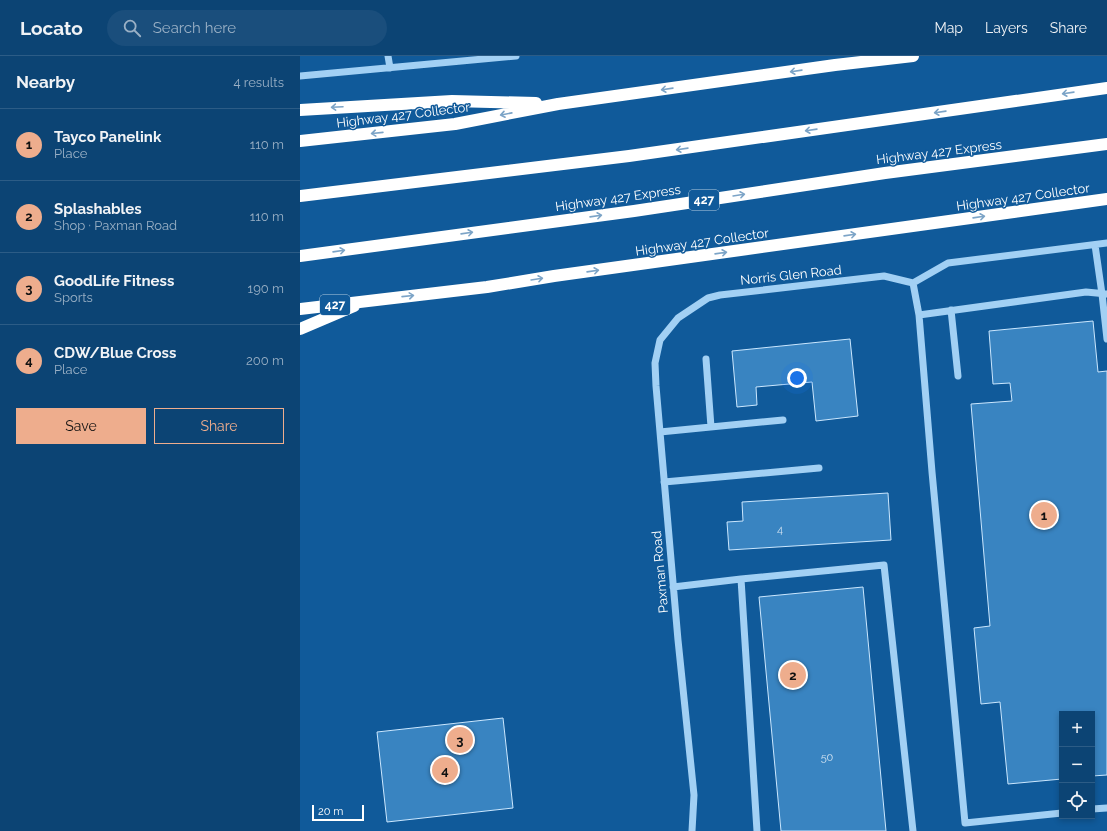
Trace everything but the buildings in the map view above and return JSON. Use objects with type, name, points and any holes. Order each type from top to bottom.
[{"type":"highway","name":"Highway 427 Collector","points":[[300,141],[455,124],[558,104],[913,56]]},
{"type":"highway","points":[[300,196],[630,156],[1107,88]]},
{"type":"highway","points":[[300,110],[452,101],[558,104]]},
{"type":"highway","name":"Highway 427 Express","points":[[300,256],[634,211],[885,173],[1107,144]]},
{"type":"highway","name":"Highway 427 Collector","points":[[300,309],[487,287],[554,276],[1107,199]]},
{"type":"highway","points":[[300,329],[369,300]]},
{"type":"street","points":[[388,56],[390,68]]},
{"type":"street","points":[[300,76],[511,56]]},
{"type":"street","points":[[1059,812],[965,823],[919,315],[913,283],[948,263],[1107,243]]},
{"type":"street","points":[[1095,245],[1105,294],[1107,339]]},
{"type":"street","name":"Norris Glen Road","points":[[678,318],[708,298],[720,295],[884,276],[913,283]]},
{"type":"street","points":[[919,315],[1086,292],[1105,294]]},
{"type":"street","points":[[951,310],[958,376]]},
{"type":"street","name":"Paxman Road","points":[[678,318],[660,340],[656,352],[656,386],[673,587],[694,794],[692,831]]},
{"type":"street","points":[[706,359],[711,427]]},
{"type":"street","points":[[660,432],[783,420]]},
{"type":"street","points":[[664,482],[819,468]]},
{"type":"street","points":[[673,587],[884,565],[913,831]]},
{"type":"street","points":[[741,579],[757,831]]},
{"type":"street","points":[[1095,809],[1107,808]]},
{"type":"place","name":"Tayco Panelink","points":[[1044,515]]},
{"type":"place","name":"Splashables","points":[[793,675]]},
{"type":"place","name":"GoodLife Fitness","points":[[460,740]]},
{"type":"place","name":"CDW/Blue Cross","points":[[445,770]]}]
